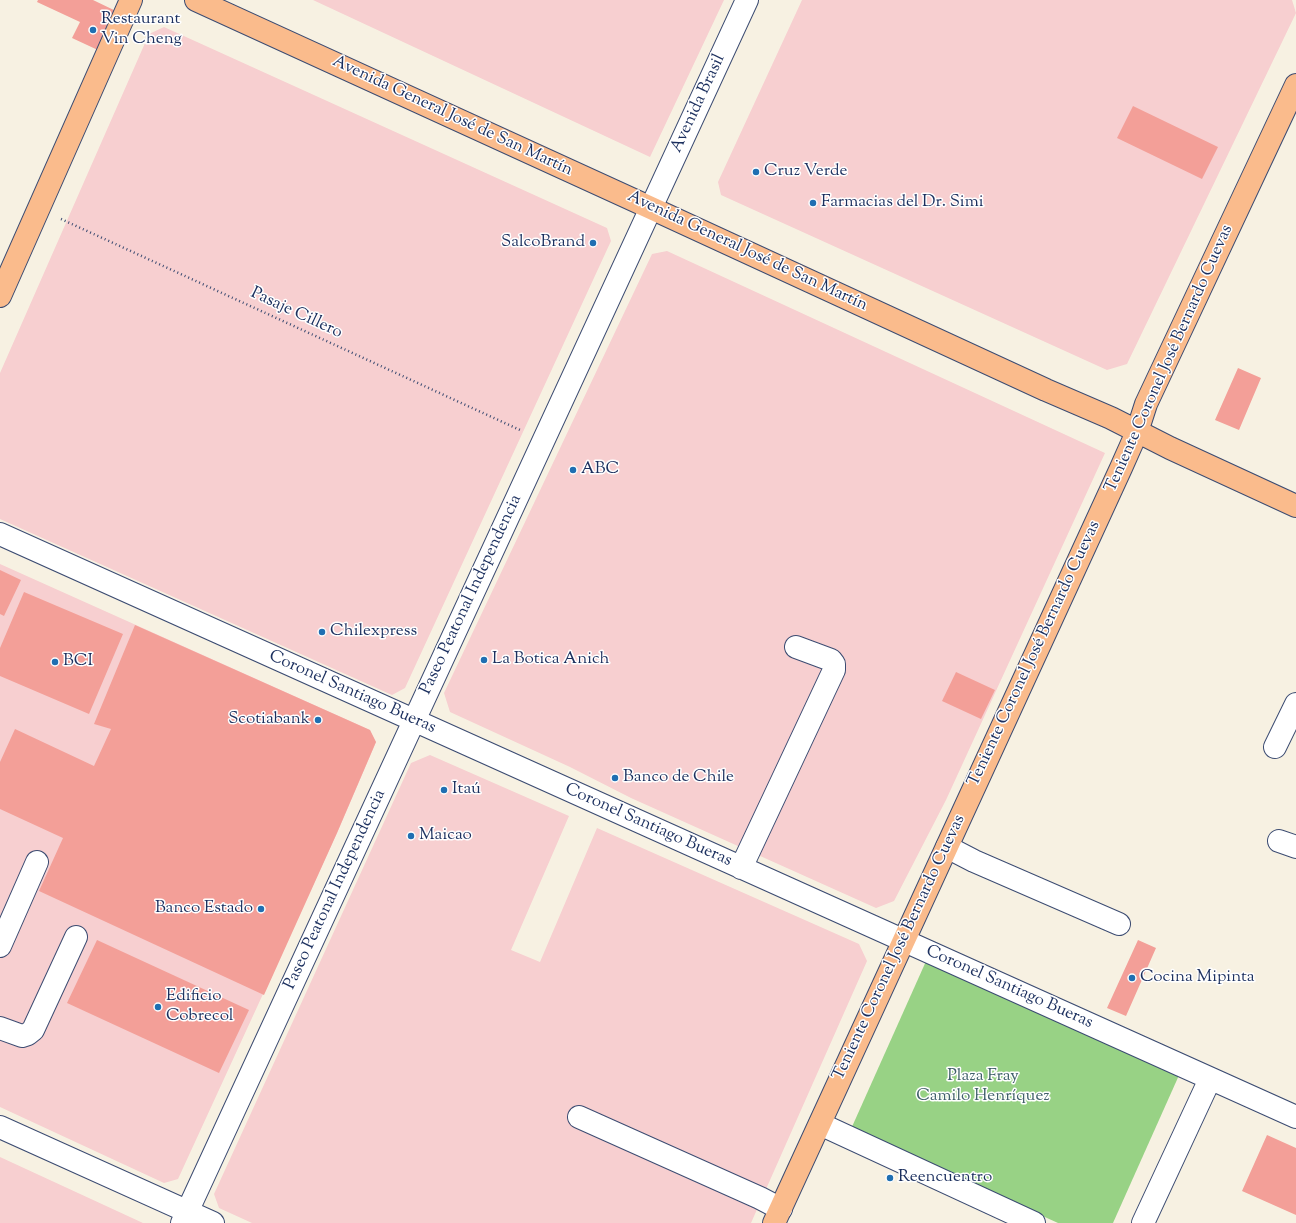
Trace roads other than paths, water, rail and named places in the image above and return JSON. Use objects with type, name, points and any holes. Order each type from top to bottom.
[{"type":"main road","points":[[0,296],[131,0]]},
{"type":"main road","name":"Avenida General José de San Martín","points":[[196,0],[1046,390],[1111,418],[1137,432],[1296,506]]},
{"type":"main road","name":"Teniente Coronel José Bernardo Cuevas","points":[[778,1216],[1137,432],[1146,404],[1296,85]]},
{"type":"street","name":"Avenida Brasil","points":[[651,208],[747,0]]},
{"type":"street","name":"Paseo Peatonal Independencia","points":[[185,1217],[651,208]]},
{"type":"street","name":"Coronel Santiago Bueras","points":[[0,534],[1296,1117]]},
{"type":"street","points":[[741,868],[834,670],[834,664],[831,660],[796,647]]},
{"type":"street","points":[[1276,746],[1296,704]]},
{"type":"street","points":[[947,847],[974,861],[1119,924]]},
{"type":"street","points":[[0,946],[37,862]]},
{"type":"street","points":[[0,1028],[22,1036],[33,1030],[76,936]]},
{"type":"street","points":[[1143,1223],[1210,1079]]},
{"type":"street","points":[[579,1117],[760,1198],[778,1216]]},
{"type":"street","points":[[820,1124],[1034,1223]]},
{"type":"street","points":[[0,1127],[185,1217],[213,1223]]},
{"type":"place","name":"Restaurant Vin Cheng","points":[[93,30]]},
{"type":"place","name":"Cruz Verde","points":[[756,172]]},
{"type":"place","name":"Farmacias del Dr. Simi","points":[[813,203]]},
{"type":"place","name":"SalcoBrand","points":[[593,243]]},
{"type":"place","name":"ABC","points":[[573,470]]},
{"type":"place","name":"Chilexpress","points":[[322,632]]},
{"type":"place","name":"La Botica Anich","points":[[484,660]]},
{"type":"place","name":"BCI","points":[[55,662]]},
{"type":"place","name":"Scotiabank","points":[[318,720]]},
{"type":"place","name":"Banco de Chile","points":[[615,778]]},
{"type":"place","name":"Itaú","points":[[444,790]]},
{"type":"place","name":"Maicao","points":[[411,836]]},
{"type":"place","name":"Banco Estado","points":[[261,909]]},
{"type":"place","name":"Cocina Mipinta","points":[[1132,978]]},
{"type":"place","name":"Edificio Cobrecol","points":[[158,1007]]},
{"type":"place","name":"Reencuentro","points":[[890,1178]]},
{"type":"park label","name":"Plaza Fray Camilo Henríquez","points":[[983,1087]]}]
